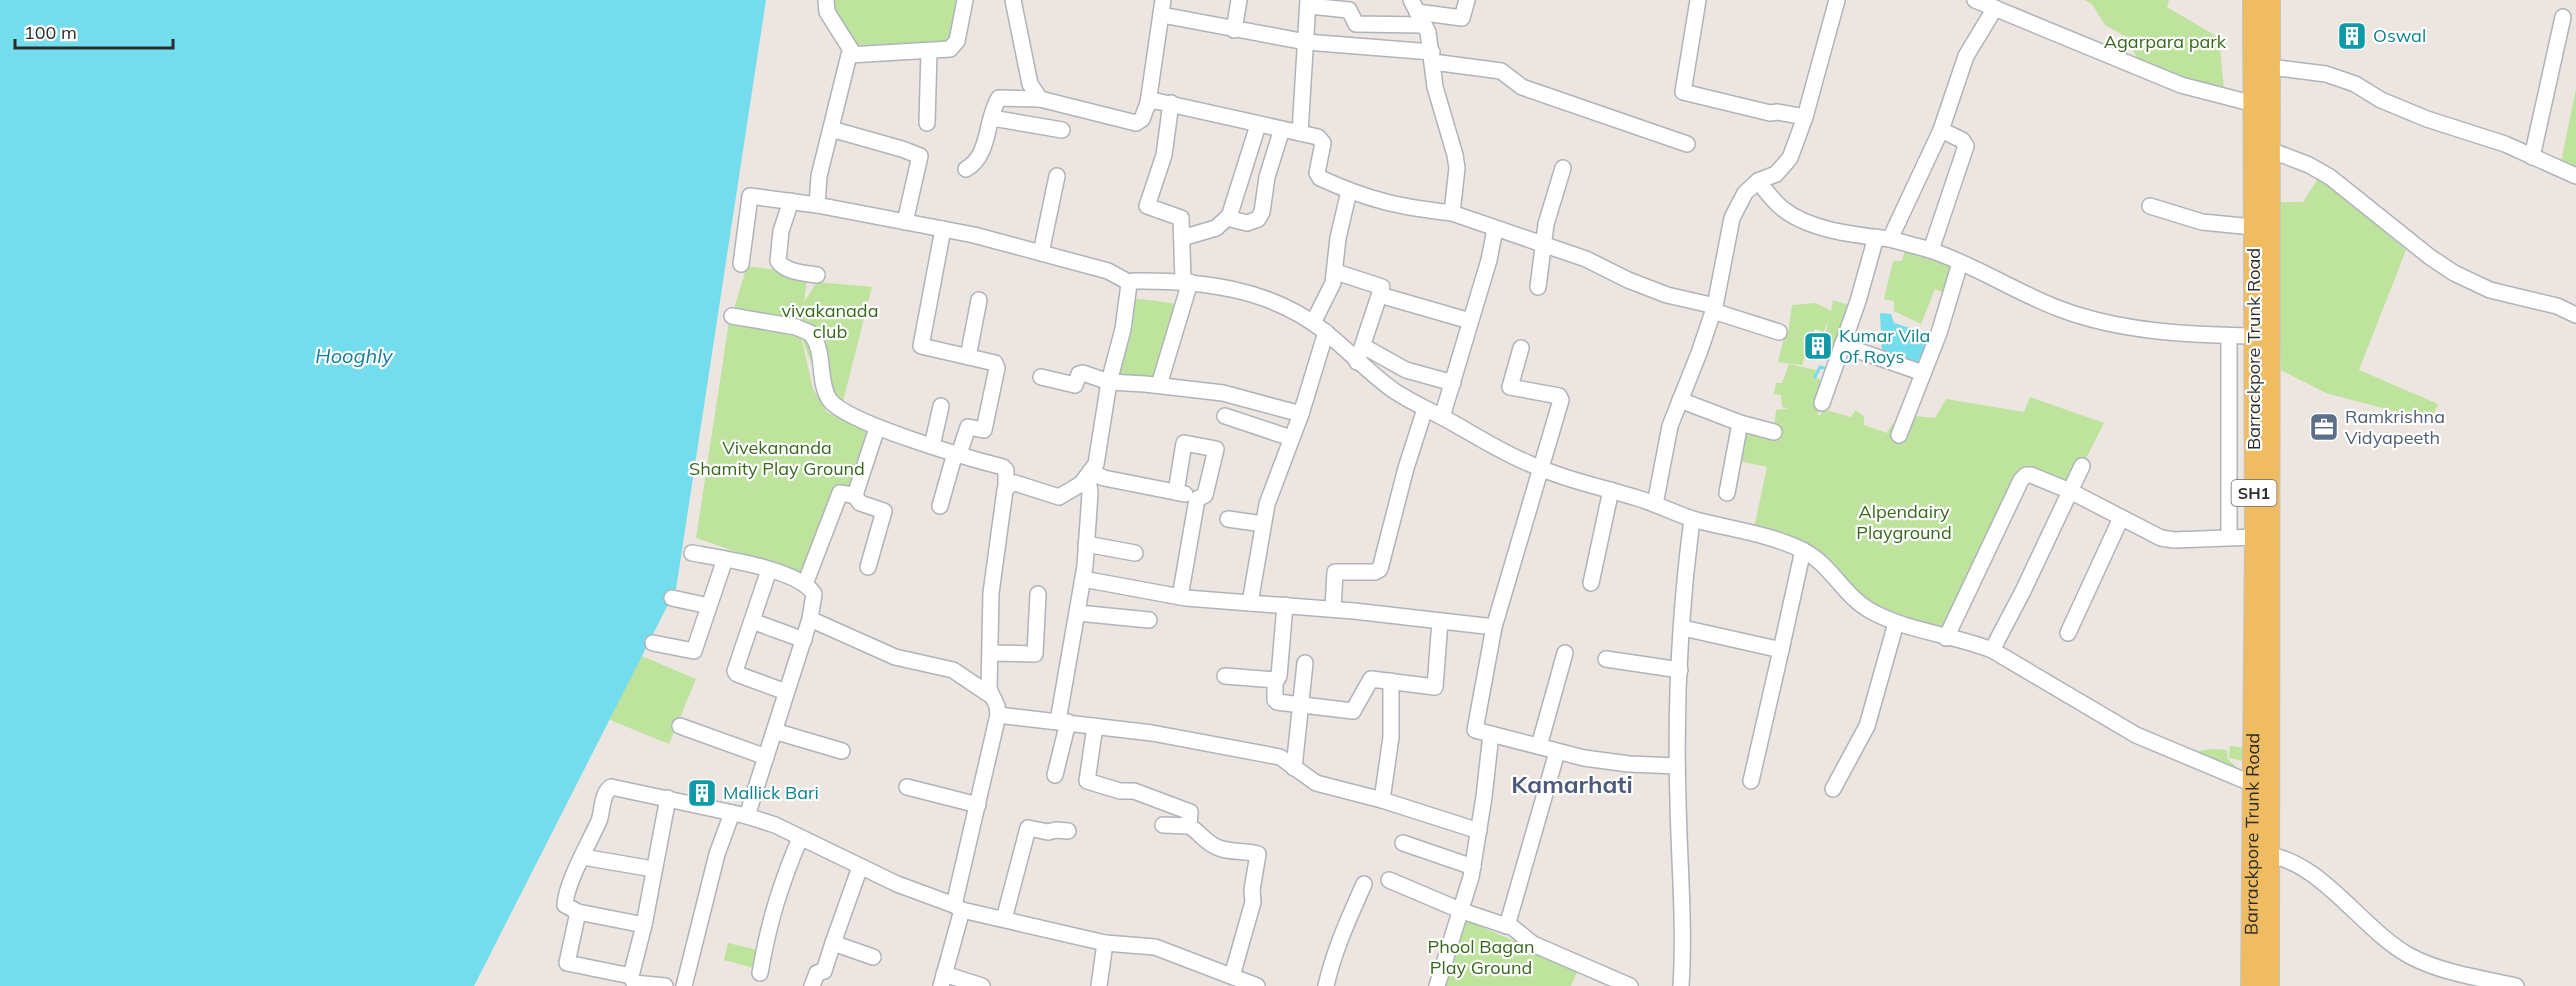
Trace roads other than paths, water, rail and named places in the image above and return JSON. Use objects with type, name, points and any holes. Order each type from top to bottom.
[{"type":"main road","name":"Barrackpore Trunk Road","points":[[2253,0],[2261,106],[2270,150],[2262,414],[2255,537],[2253,784],[2261,854],[2269,986]]},
{"type":"main road","name":"Barrackpore Trunk Road","points":[[2251,986],[2261,854],[2262,414],[2254,336],[2253,227],[2261,106],[2270,67],[2270,0]]},
{"type":"street","points":[[826,0],[827,12],[853,53]]},
{"type":"street","points":[[816,204],[819,176],[849,56],[853,53],[950,49],[956,45],[965,0]]},
{"type":"street","points":[[1013,0],[1030,84],[1040,99]]},
{"type":"street","points":[[1234,30],[1239,0]]},
{"type":"street","points":[[1300,133],[1308,3],[1349,10],[1356,24],[1417,12],[1462,18],[1467,0]]},
{"type":"street","points":[[1698,0],[1683,92],[1770,113],[1778,112],[1805,117]]},
{"type":"street","points":[[1655,504],[1670,426],[1714,308],[1732,218],[1745,193],[1758,181],[1776,174],[1784,166],[1805,117],[1838,0]]},
{"type":"street","points":[[1976,0],[2172,82],[2261,106]]},
{"type":"street","points":[[966,169],[982,148],[999,98],[1040,99],[1136,123],[1142,119],[1148,103],[1162,8],[1234,30],[1306,42],[1432,57],[1501,72],[1522,87],[1686,144]]},
{"type":"street","points":[[1822,403],[1883,238],[1941,130],[1966,56],[1995,8]]},
{"type":"street","points":[[1417,12],[1432,57],[1437,97],[1456,165],[1452,213]]},
{"type":"street","points":[[2532,157],[2563,18]]},
{"type":"street","points":[[927,123],[929,51]]},
{"type":"street","points":[[2270,67],[2326,74],[2346,80],[2381,100],[2427,119],[2505,144],[2576,176]]},
{"type":"street","points":[[1148,103],[1156,101],[1170,103],[1318,137],[1323,141],[1318,177],[1349,191],[1406,208],[1452,213],[1543,243],[1667,295],[1714,308],[1779,332]]},
{"type":"street","points":[[1160,385],[1186,282],[1180,217],[1147,206],[1164,155],[1170,103]]},
{"type":"street","points":[[992,118],[1062,130]]},
{"type":"street","points":[[1182,238],[1216,228],[1230,217],[1258,125]]},
{"type":"street","points":[[831,129],[920,156],[905,222]]},
{"type":"street","points":[[1230,217],[1247,223],[1260,216],[1267,177],[1282,129]]},
{"type":"street","points":[[1931,250],[1966,146],[1962,140],[1941,130]]},
{"type":"street","points":[[2270,150],[2309,165],[2330,177],[2430,257],[2454,273],[2490,290],[2558,306],[2576,315]]},
{"type":"street","points":[[1538,287],[1549,211],[1563,168]]},
{"type":"street","points":[[1041,253],[1057,176]]},
{"type":"street","points":[[1758,181],[1773,200],[1796,216],[1824,227],[1931,250],[2062,310],[2141,330],[2254,336]]},
{"type":"street","points":[[1250,603],[1267,504],[1301,414],[1319,328],[1336,273],[1338,238],[1349,191]]},
{"type":"street","points":[[741,264],[750,196],[816,204],[943,229],[1108,271],[1130,283],[1186,282],[1229,288],[1253,295],[1300,315],[1319,328],[1395,392],[1502,450],[1539,468],[1655,504],[1692,519],[1803,550],[1825,568],[1861,605],[1896,622],[1992,650],[2136,735],[2253,784]]},
{"type":"street","points":[[790,201],[780,236],[778,263],[791,270],[817,275]]},
{"type":"street","points":[[2150,206],[2202,222],[2253,227]]},
{"type":"street","points":[[940,506],[968,428],[984,430],[998,368],[995,363],[921,346],[943,229]]},
{"type":"street","points":[[1442,417],[1489,260],[1495,229]]},
{"type":"street","points":[[1899,435],[1923,373],[1960,263]]},
{"type":"street","points":[[1336,273],[1381,285],[1380,295],[1357,362]]},
{"type":"street","points":[[1006,488],[1015,483],[1056,497],[1081,484],[1089,474],[1098,456],[1109,382],[1123,329],[1130,283]]},
{"type":"street","points":[[1380,295],[1470,321]]},
{"type":"street","points":[[968,357],[979,300]]},
{"type":"street","points":[[732,316],[796,327],[812,334],[830,401],[877,428],[1003,467],[1006,470],[1006,488],[991,593],[990,695]]},
{"type":"street","points":[[2229,336],[2229,537]]},
{"type":"street","points":[[1842,345],[1923,373]]},
{"type":"street","points":[[1363,346],[1406,370],[1453,383]]},
{"type":"street","points":[[1521,348],[1510,387],[1561,398],[1494,627],[1476,731],[1557,752],[1629,764],[1677,766]]},
{"type":"street","points":[[1041,377],[1075,385],[1079,374],[1083,373],[1109,382],[1160,385],[1223,393],[1301,414]]},
{"type":"street","points":[[1680,400],[1740,423],[1774,432]]},
{"type":"street","points":[[932,446],[941,406]]},
{"type":"street","points":[[1333,609],[1335,572],[1375,572],[1380,569],[1406,468],[1425,409]]},
{"type":"street","points":[[1225,416],[1291,438]]},
{"type":"street","points":[[1727,493],[1740,423]]},
{"type":"street","points":[[854,494],[877,428]]},
{"type":"street","points":[[1089,474],[1197,497],[1205,495],[1216,449],[1185,443],[1176,492]]},
{"type":"street","points":[[1992,650],[2023,591],[2082,465]]},
{"type":"street","points":[[1055,775],[1083,579],[1090,493],[1089,474]]},
{"type":"street","points":[[1946,638],[2023,477],[2031,475],[2070,491],[2166,539],[2255,537]]},
{"type":"street","points":[[1591,583],[1611,490]]},
{"type":"street","points":[[805,584],[840,493],[854,494]]},
{"type":"street","points":[[854,494],[860,503],[884,511],[868,567]]},
{"type":"street","points":[[1180,597],[1197,497]]},
{"type":"street","points":[[2068,633],[2121,518]]},
{"type":"street","points":[[1228,519],[1263,524]]},
{"type":"street","points":[[1682,986],[1683,926],[1677,766],[1686,568],[1692,519]]},
{"type":"street","points":[[1086,544],[1135,553]]},
{"type":"street","points":[[1751,781],[1803,550]]},
{"type":"street","points":[[684,986],[717,854],[766,757],[804,640],[814,594],[805,584],[769,570],[692,553]]},
{"type":"street","points":[[653,643],[693,652],[725,559]]},
{"type":"street","points":[[769,570],[736,672],[786,692]]},
{"type":"street","points":[[1083,579],[1180,597],[1333,609],[1494,627]]},
{"type":"street","points":[[991,653],[1035,654],[1038,594]]},
{"type":"street","points":[[672,598],[709,606]]},
{"type":"street","points":[[1285,605],[1275,701],[1353,711],[1369,681],[1391,681],[1436,687],[1440,621]]},
{"type":"street","points":[[1078,613],[1149,620]]},
{"type":"street","points":[[810,619],[895,657],[952,670],[990,695],[996,703],[998,716],[943,980],[982,986]]},
{"type":"street","points":[[752,621],[804,640]]},
{"type":"street","points":[[1833,789],[1867,726],[1896,622]]},
{"type":"street","points":[[1683,628],[1781,650]]},
{"type":"street","points":[[1539,746],[1556,678],[1566,653]]},
{"type":"street","points":[[1606,659],[1680,670]]},
{"type":"street","points":[[1294,768],[1305,663]]},
{"type":"street","points":[[1225,676],[1276,681]]},
{"type":"street","points":[[1382,800],[1391,737],[1391,681]]},
{"type":"street","points":[[998,716],[1152,733],[1282,758],[1316,783],[1382,800],[1479,831]]},
{"type":"street","points":[[680,726],[766,757]]},
{"type":"street","points":[[1095,726],[1088,781],[1117,790],[1134,791],[1190,812],[1189,826]]},
{"type":"street","points":[[774,731],[842,751]]},
{"type":"street","points":[[1437,986],[1462,911],[1473,867],[1491,734]]},
{"type":"street","points":[[1507,926],[1557,752]]},
{"type":"street","points":[[644,925],[578,912],[567,908],[565,902],[600,817],[609,788],[615,787],[739,814],[775,825],[860,867],[936,900],[1106,943],[1155,947],[1257,986]]},
{"type":"street","points":[[907,787],[978,805]]},
{"type":"street","points":[[665,986],[634,983],[631,976],[644,925],[668,798]]},
{"type":"street","points":[[1163,825],[1189,826],[1196,830],[1201,838],[1220,848],[1256,853],[1258,856],[1252,890],[1253,902],[1232,976]]},
{"type":"street","points":[[1004,919],[1028,828],[1048,832],[1068,831]]},
{"type":"street","points":[[760,973],[767,930],[778,891],[800,838]]},
{"type":"street","points":[[1403,843],[1473,867]]},
{"type":"street","points":[[2261,854],[2308,871],[2370,928],[2409,955],[2432,966],[2516,986]]},
{"type":"street","points":[[584,857],[653,869]]},
{"type":"street","points":[[812,986],[817,974],[824,971],[860,867]]},
{"type":"street","points":[[1389,880],[1462,911],[1512,927],[1533,944],[1629,986]]},
{"type":"street","points":[[1326,986],[1342,933],[1364,884]]},
{"type":"street","points":[[578,912],[567,963],[631,976]]},
{"type":"street","points":[[833,943],[873,957]]},
{"type":"street","points":[[1099,986],[1106,943]]},
{"type":"water","name":"Hooghly","points":[[0,0],[766,0],[676,589],[474,986],[0,986]]},
{"type":"water","points":[[1880,313],[1891,314],[1894,323],[1935,336],[1922,370],[1882,354]]},
{"type":"waterway","points":[[1815,377],[1820,367],[1829,369]]},
{"type":"place","name":"Oswal","points":[[2352,36]]},
{"type":"place","name":"Kumar Vila Of Roys","points":[[1818,346]]},
{"type":"place","name":"Ramkrishna Vidyapeeth","points":[[2324,427]]},
{"type":"place","name":"Mallick Bari","points":[[702,793]]},
{"type":"district","name":"Kamarhati","points":[[1572,785]]},
{"type":"park label","name":"Agarpara park","points":[[2165,42]]},
{"type":"park label","name":"vivakanada club","points":[[830,321]]},
{"type":"park label","name":"Vivekananda Shamity Play Ground","points":[[777,458]]},
{"type":"park label","name":"Alpendairy Playground","points":[[1904,522]]},
{"type":"park label","name":"Phool Bagan Play Ground","points":[[1481,957]]}]
